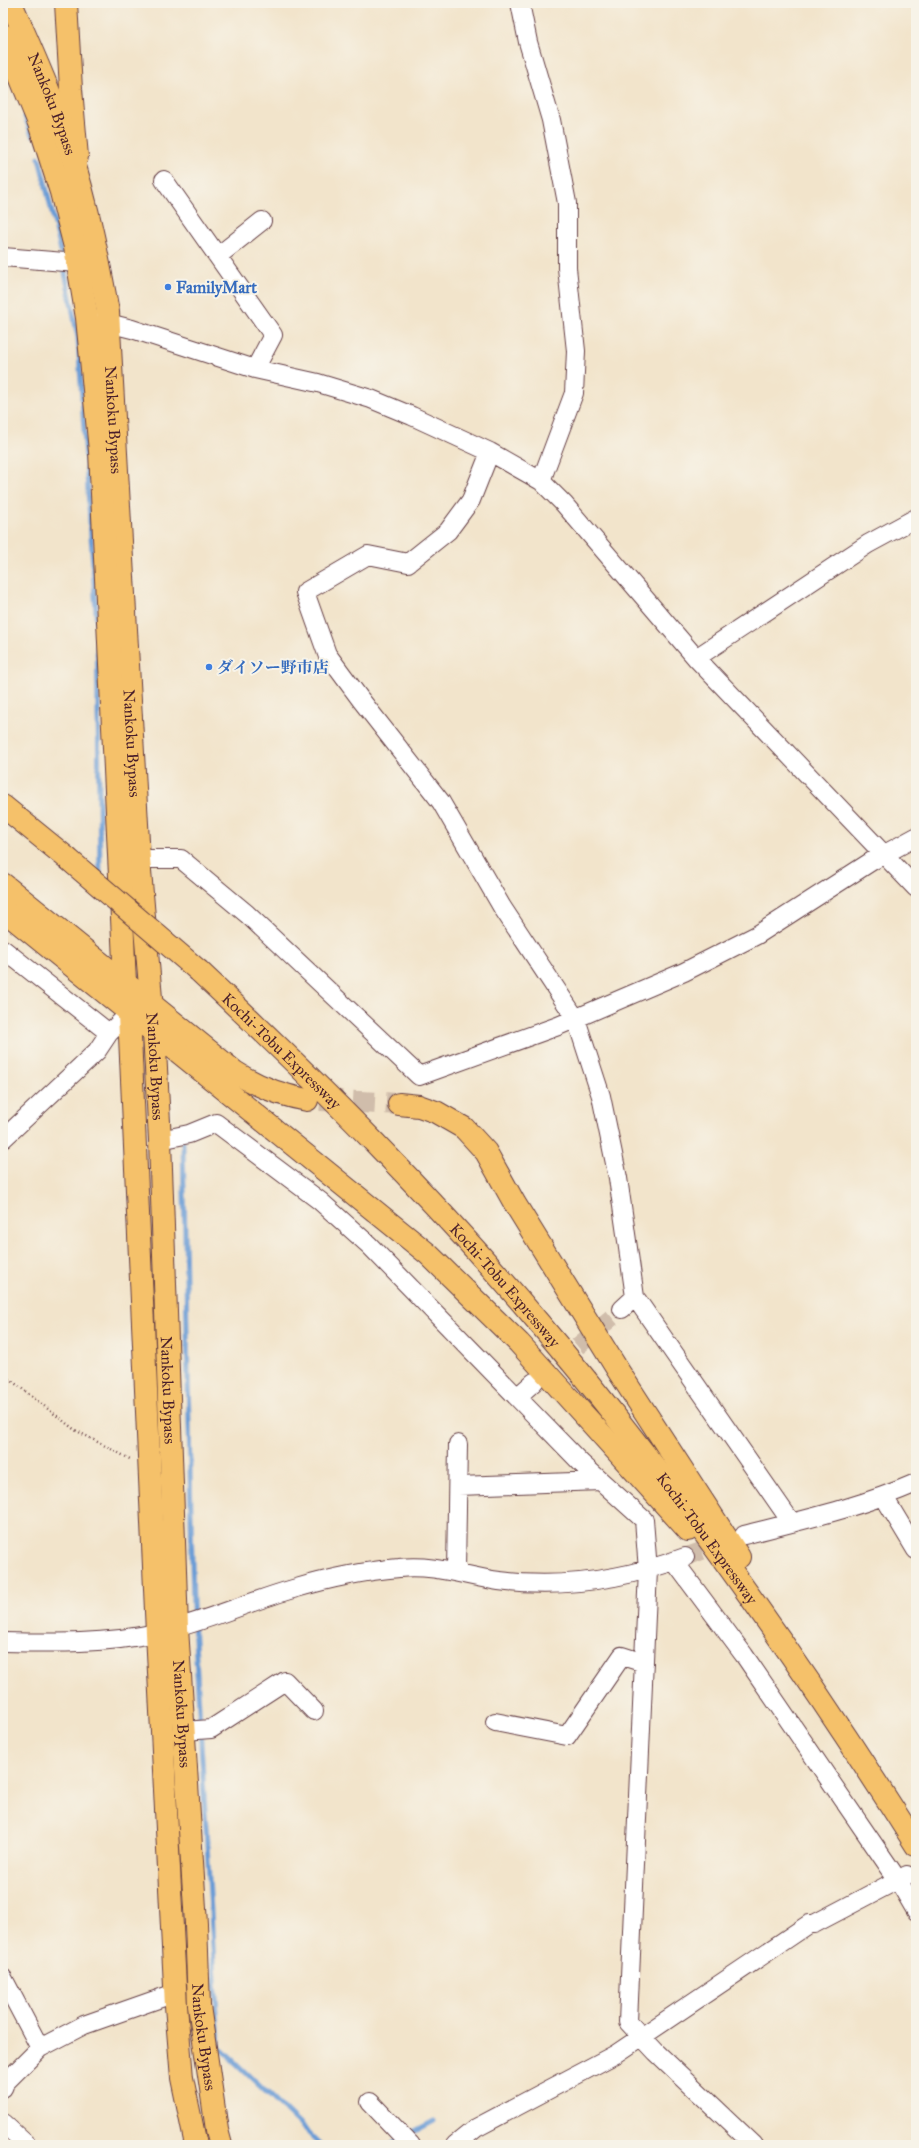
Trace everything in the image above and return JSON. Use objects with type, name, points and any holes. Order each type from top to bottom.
[{"type":"main road","name":"Nankoku Bypass","points":[[11,3],[58,115],[80,180],[96,246],[108,312],[139,859],[150,1003],[154,1033],[160,1140],[184,1731],[196,1924],[198,2006],[217,2130],[221,2145]]},
{"type":"main road","points":[[66,3],[70,90],[80,180]]},
{"type":"main road","name":"Nankoku Bypass","points":[[3,35],[39,123],[62,192],[75,247],[66,262],[87,318],[100,451],[125,982],[129,1014],[150,1470],[180,1627],[175,1993],[182,2078],[196,2145]]},
{"type":"main road","name":"Kochi-Tobu Expressway","points":[[3,806],[67,858],[198,971],[284,1051],[452,1224],[538,1322],[610,1408],[686,1506],[848,1737],[916,1844]]},
{"type":"main road","points":[[3,884],[235,1072],[272,1092],[307,1100]]},
{"type":"main road","points":[[3,910],[129,1014],[428,1254],[520,1343],[760,1610]]},
{"type":"main road","points":[[399,1104],[419,1106],[436,1112],[464,1128],[486,1152],[515,1204],[619,1372],[797,1646],[848,1737]]},
{"type":"street","points":[[520,3],[528,42],[551,120],[567,203],[567,268],[576,351],[574,393],[541,481]]},
{"type":"street","points":[[164,180],[273,335],[255,369]]},
{"type":"street","points":[[218,256],[262,221]]},
{"type":"street","points":[[3,257],[66,262]]},
{"type":"street","points":[[87,318],[132,329],[255,369],[318,383],[372,399],[490,452],[541,481],[564,504],[696,658],[916,888]]},
{"type":"street","points":[[490,452],[471,500],[448,531],[408,563],[368,555],[305,592],[327,654],[441,802],[502,907],[576,1019],[601,1096],[609,1133],[618,1178],[635,1297],[792,1522]]},
{"type":"street","points":[[696,658],[868,544],[916,518]]},
{"type":"street","points":[[139,859],[181,859],[248,914],[419,1076],[576,1019],[684,972],[757,935],[872,861],[886,855],[916,837]]},
{"type":"street","points":[[3,949],[109,1033]]},
{"type":"street","points":[[3,1139],[97,1051],[109,1033],[129,1014]]},
{"type":"street","points":[[160,1140],[189,1134],[216,1123],[320,1202],[369,1245],[517,1398],[601,1481],[644,1520],[648,1570],[628,2022],[754,2145]]},
{"type":"street","points":[[622,1309],[635,1297]]},
{"type":"street","points":[[517,1398],[534,1382]]},
{"type":"street","points":[[456,1572],[458,1444]]},
{"type":"street","points":[[458,1486],[601,1481]]},
{"type":"street","points":[[744,1535],[836,1512],[884,1497],[916,1483]]},
{"type":"street","points":[[884,1497],[916,1550]]},
{"type":"street","points":[[3,1642],[43,1643],[124,1640],[180,1627],[292,1589],[367,1572],[400,1567],[431,1567],[499,1581],[534,1583],[588,1581],[648,1570],[679,1559],[744,1655],[902,1878],[916,1911]]},
{"type":"street","points":[[494,1722],[567,1736],[622,1656],[644,1663]]},
{"type":"street","points":[[184,1731],[211,1729],[285,1681],[314,1711]]},
{"type":"street","points":[[455,2145],[476,2128],[616,2054],[809,1924],[814,1924],[902,1878]]},
{"type":"street","points":[[3,1978],[40,2048]]},
{"type":"street","points":[[3,2088],[5,2083],[40,2048],[84,2025],[175,1993]]},
{"type":"street","points":[[370,2102],[411,2145]]},
{"type":"street","points":[[3,2122],[27,2145]]},
{"type":"path","points":[[3,1374],[75,1430],[150,1470]]},
{"type":"waterway","points":[[3,66],[10,80]]},
{"type":"waterway","points":[[25,117],[32,135]]},
{"type":"waterway","points":[[39,158],[59,242],[78,338],[97,627],[100,877]]},
{"type":"waterway","points":[[183,1143],[193,1606],[219,2047],[321,2145]]},
{"type":"waterway","points":[[405,2133],[415,2131],[434,2121]]},
{"type":"waterway","points":[[390,2145],[399,2138]]},
{"type":"tunnel","points":[[320,1100],[399,1104]]},
{"type":"tunnel","points":[[536,1381],[622,1309]]},
{"type":"tunnel","points":[[685,1557],[725,1542]]},
{"type":"place","name":"FamilyMart","points":[[168,287]]},
{"type":"place","name":"ダイソー野市店","points":[[209,667]]}]
